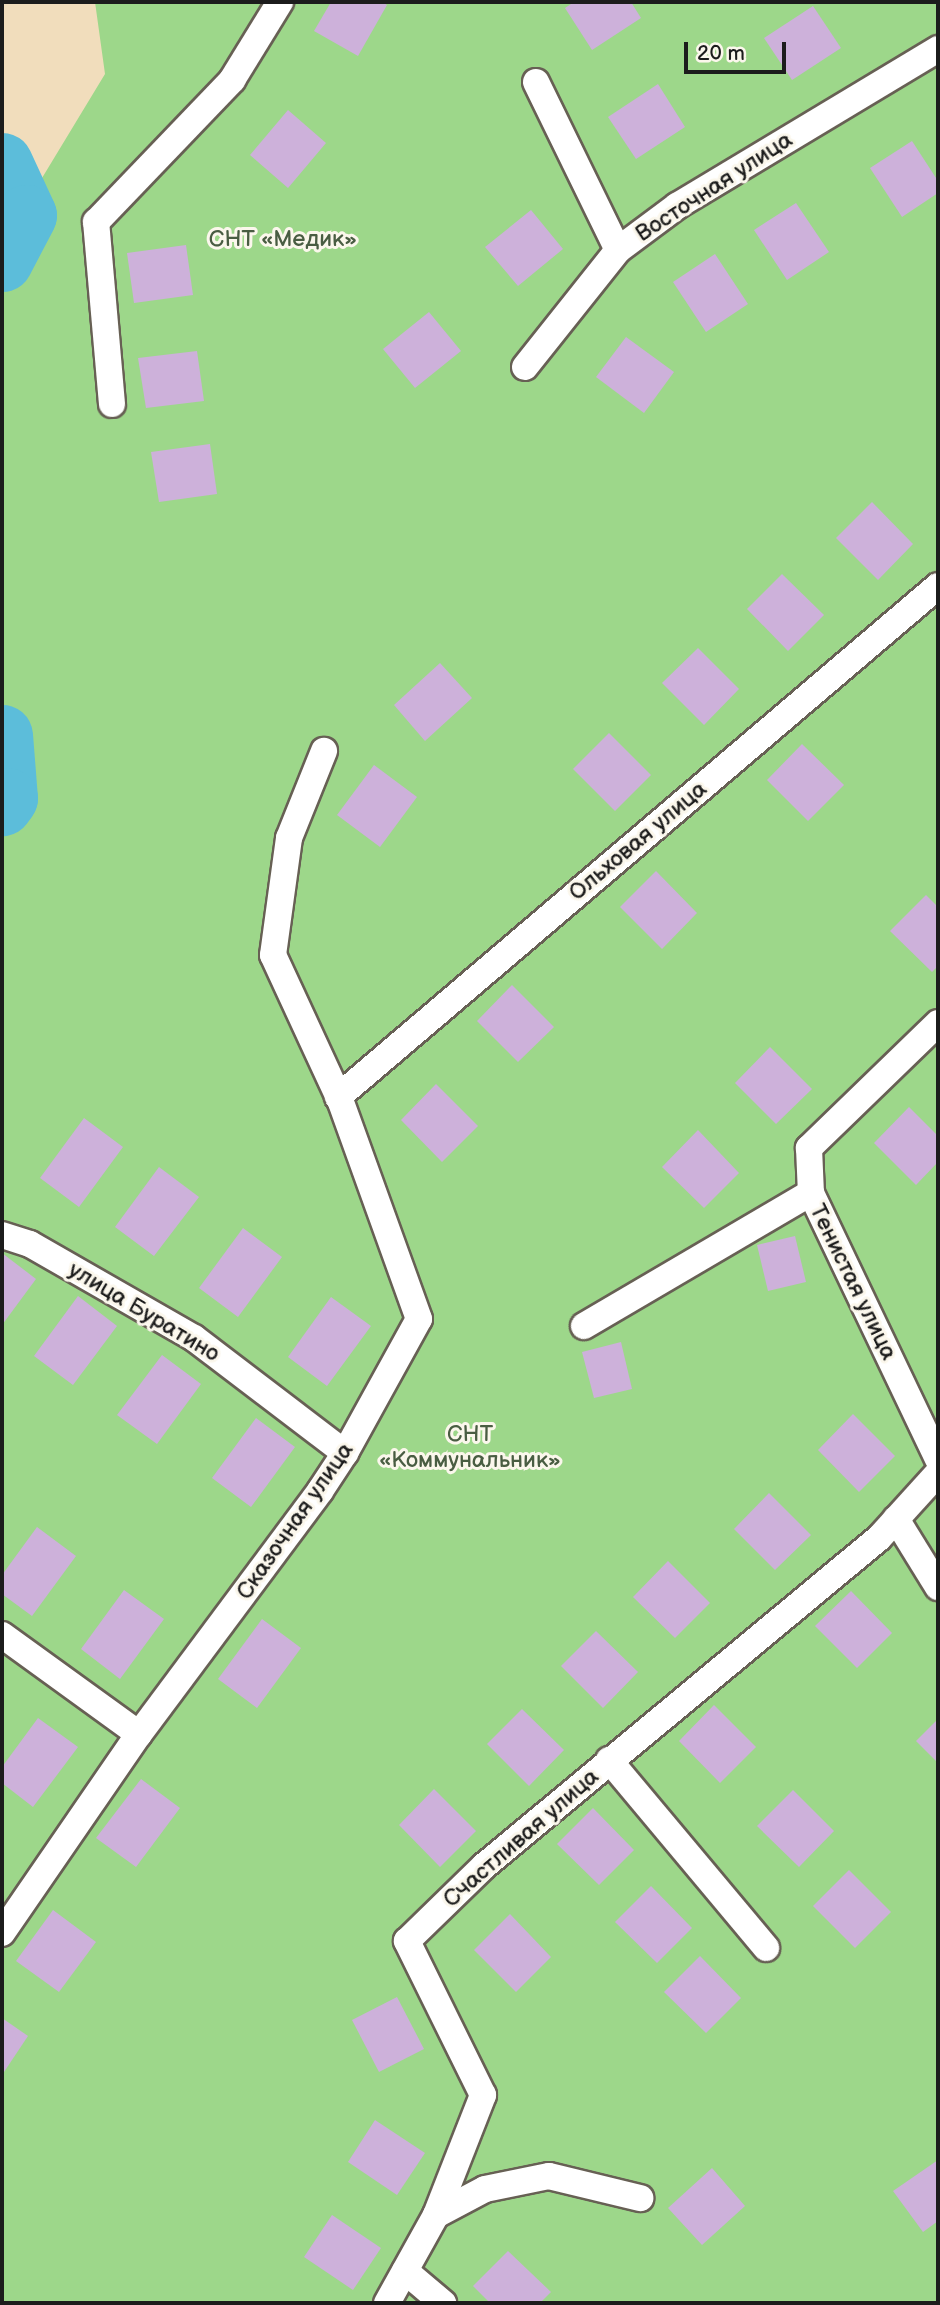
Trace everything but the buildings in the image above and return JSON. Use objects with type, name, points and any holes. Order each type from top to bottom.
[{"type":"street","points":[[112,404],[96,222],[232,80],[280,2]]},
{"type":"street","name":"Восточная улица","points":[[525,367],[618,250],[677,206],[938,49]]},
{"type":"street","points":[[536,82],[618,250]]},
{"type":"street","name":"Ольховая улица","points":[[338,1097],[938,586]]},
{"type":"street","name":"Сказочная улица","points":[[2,1933],[139,1734],[345,1453],[419,1319],[338,1097],[273,955],[289,838],[324,751]]},
{"type":"street","name":"Тенистая улица","points":[[938,1023],[809,1148],[811,1193],[938,1459]]},
{"type":"street","points":[[584,1326],[811,1193]]},
{"type":"street","name":"улица Буратино","points":[[2,1235],[30,1244],[194,1338],[345,1453]]},
{"type":"street","name":"Счастливая улица","points":[[387,2303],[436,2215],[483,2095],[407,1941],[484,1866],[879,1538],[938,1473]]},
{"type":"street","points":[[896,1519],[938,1587]]},
{"type":"street","points":[[2,1635],[139,1734]]},
{"type":"street","points":[[609,1760],[766,1948]]},
{"type":"street","points":[[436,2215],[485,2189],[549,2176],[640,2198]]},
{"type":"street","points":[[405,2271],[443,2303]]},
{"type":"green space","name":"СНТ «Коммунальник»","points":[[95,2],[938,2],[938,2303],[2,2303],[2,174],[42,178],[105,74]]},
{"type":"waterway","points":[[2,163],[26,215],[2,261]]},
{"type":"waterway","points":[[2,735],[7,798],[2,805]]},
{"type":"park label","name":"СНТ «Медик»","points":[[283,239]]}]
